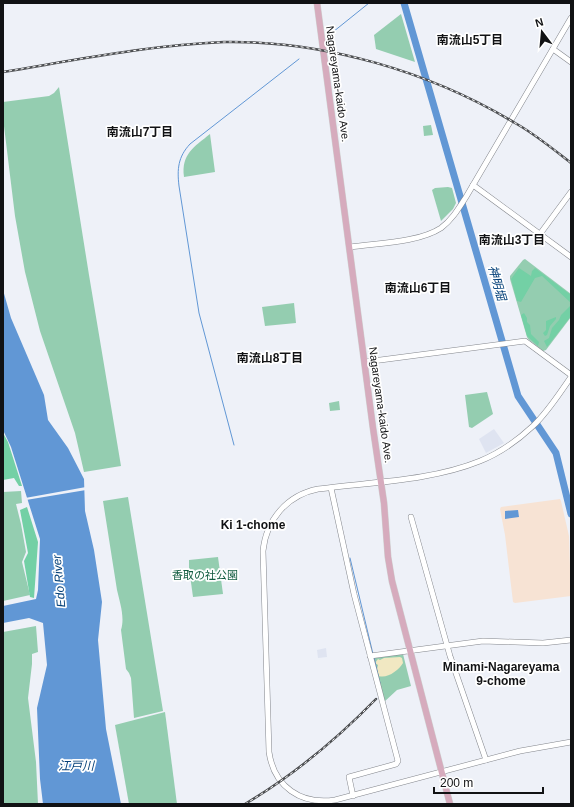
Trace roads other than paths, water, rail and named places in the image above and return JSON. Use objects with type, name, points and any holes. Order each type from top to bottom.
[{"type":"main road","name":"Nagareyama-kaido Ave.","points":[[317,3],[381,481],[392,581],[450,804]]},
{"type":"street","points":[[350,246],[414,238],[426,235],[436,231],[455,214],[571,18]]},
{"type":"street","points":[[553,49],[571,62]]},
{"type":"street","points":[[473,185],[571,257]]},
{"type":"street","points":[[540,234],[571,192]]},
{"type":"street","points":[[365,362],[523,341],[527,342],[571,376],[536,423],[505,448],[481,461],[452,470],[307,492],[288,502],[280,510],[273,520],[265,538],[263,558],[270,752],[274,769],[280,780],[287,788],[302,797],[313,801],[323,802],[353,796],[537,747],[571,742]]},
{"type":"street","points":[[331,488],[354,594],[398,761],[396,764],[349,777],[353,796]]},
{"type":"street","points":[[411,517],[447,646],[486,760]]},
{"type":"street","points":[[370,656],[482,641],[535,643],[571,640]]},
{"type":"water","name":"江戸川","points":[[3,290],[11,318],[44,395],[48,420],[68,448],[84,479],[85,511],[94,550],[102,602],[98,640],[106,729],[121,804],[43,804],[40,779],[37,708],[47,665],[43,623],[29,618],[3,623],[3,606],[36,599],[38,590],[40,539],[11,447],[3,430]]},
{"type":"water","points":[[518,510],[519,517],[505,519],[505,511]]},
{"type":"waterway","points":[[328,36],[369,3]]},
{"type":"waterway","name":"神明堀","points":[[404,3],[518,396],[556,453],[571,514]]},
{"type":"waterway","points":[[234,445],[199,313],[179,186],[179,164],[183,154],[190,144],[299,59]]},
{"type":"waterway","points":[[350,558],[373,654]]},
{"type":"waterway","points":[[374,657],[380,683]]},
{"type":"railway","points":[[3,72],[169,46],[224,42],[261,43],[337,53],[412,74],[448,89],[482,105],[522,127],[571,163]]},
{"type":"railway","points":[[245,804],[281,781],[314,756],[346,729],[376,699]]},
{"type":"district","name":"南流山5丁目","points":[[470,40]]},
{"type":"district","name":"南流山7丁目","points":[[140,132]]},
{"type":"district","name":"南流山3丁目","points":[[512,240]]},
{"type":"district","name":"南流山6丁目","points":[[418,288]]},
{"type":"district","name":"南流山8丁目","points":[[270,358]]},
{"type":"district","name":"Ki 1-chome","points":[[253,525]]},
{"type":"district","name":"Minami-Nagareyama 9-chome","points":[[501,674]]},
{"type":"park label","name":"香取の社公園","points":[[205,575]]},
{"type":"water label","name":"Edo River","points":[[59,581]]}]
